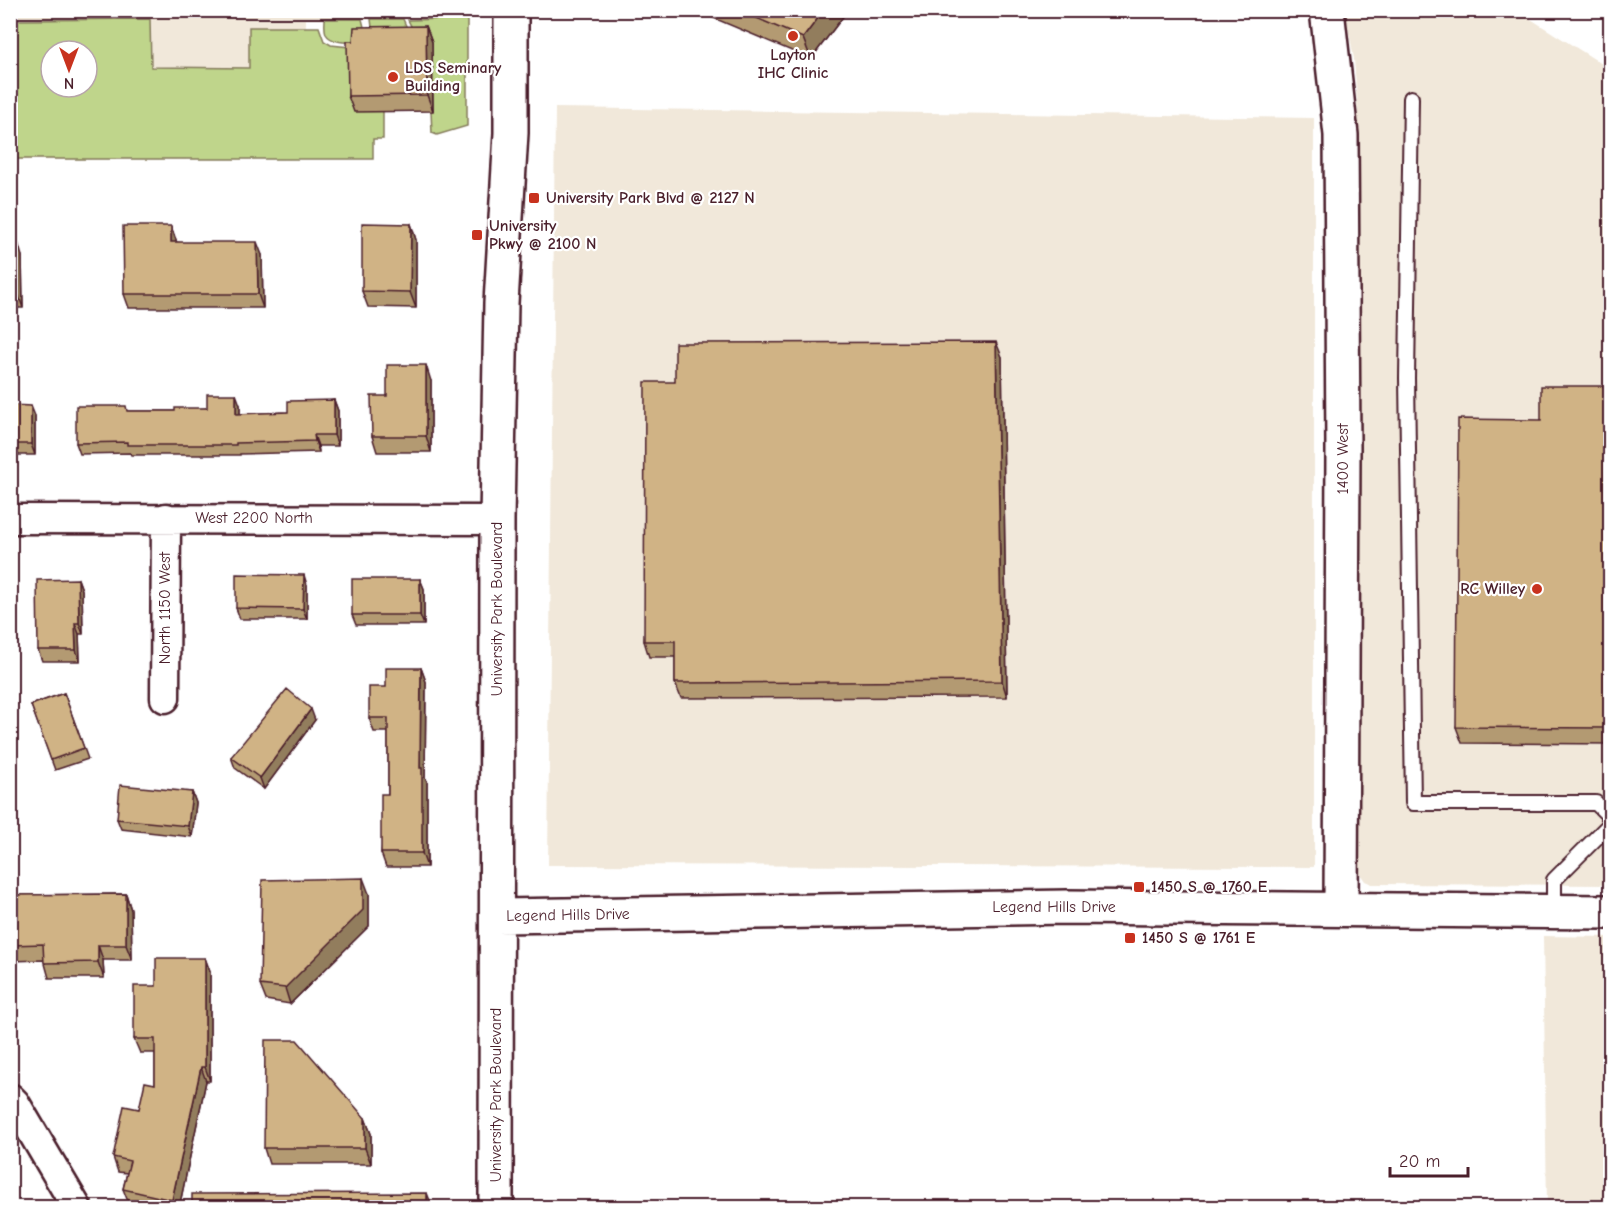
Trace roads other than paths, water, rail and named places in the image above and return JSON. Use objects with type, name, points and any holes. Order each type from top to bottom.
[{"type":"street","name":"University Park Boulevard","points":[[496,1208],[497,520],[501,314],[511,133],[511,10]]},
{"type":"street","name":"1400 West","points":[[1327,10],[1341,135],[1343,439],[1341,908]]},
{"type":"street","name":"North 1150 West","points":[[165,698],[166,518]]},
{"type":"street","name":"West 2200 North","points":[[10,519],[497,520]]},
{"type":"street","name":"Legend Hills Drive","points":[[497,916],[1066,907],[1611,912]]},
{"type":"street","points":[[10,1098],[76,1208]]},
{"type":"lane","points":[[1411,98],[1407,378],[1413,802],[1596,803],[1611,817]]},
{"type":"lane","points":[[1554,911],[1554,879],[1611,825]]},
{"type":"place","name":"Layton IHC Clinic","points":[[793,36]]},
{"type":"place","name":"LDS Seminary Building","points":[[393,77]]},
{"type":"place","name":"University Park Blvd @ 2127 N","points":[[534,198]]},
{"type":"place","name":"University Pkwy @ 2100 N","points":[[477,235]]},
{"type":"place","name":"RC Willey","points":[[1537,589]]},
{"type":"place","name":"1450 S @ 1760 E","points":[[1139,887]]},
{"type":"place","name":"1450 S @ 1761 E","points":[[1130,938]]}]
